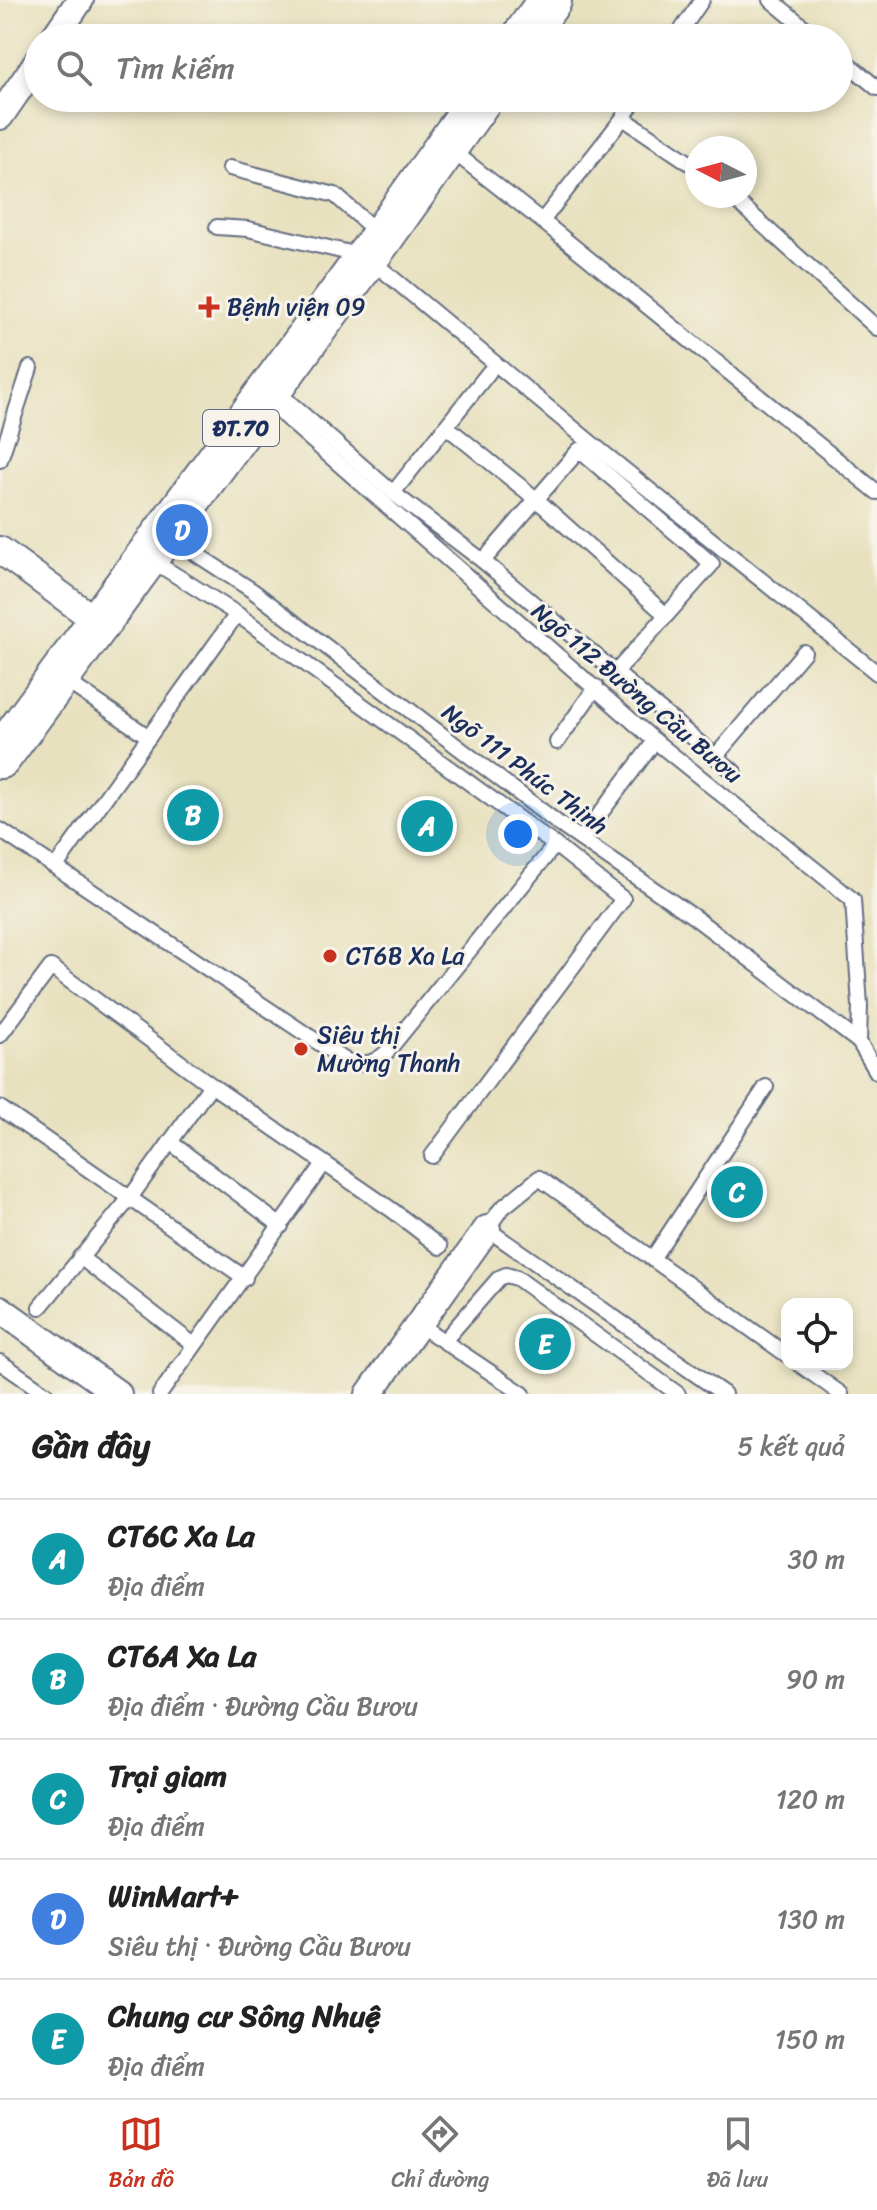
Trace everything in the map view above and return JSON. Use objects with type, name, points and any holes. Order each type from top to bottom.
[{"type":"main road","points":[[533,24],[550,0]]},
{"type":"main road","name":"ĐT.70","points":[[0,757],[471,112]]},
{"type":"street","points":[[64,24],[80,0]]},
{"type":"street","points":[[0,116],[24,81]]},
{"type":"street","points":[[0,550],[99,623]]},
{"type":"street","points":[[369,1394],[487,1229]]},
{"type":"street","points":[[0,1309],[118,1394]]},
{"type":"lane","points":[[686,24],[702,0]]},
{"type":"lane","points":[[771,0],[800,24]]},
{"type":"lane","points":[[853,68],[877,88]]},
{"type":"lane","points":[[542,221],[627,112]]},
{"type":"lane","points":[[623,118],[685,160]]},
{"type":"lane","points":[[446,146],[877,492]]},
{"type":"lane","points":[[230,168],[335,195],[374,247],[603,453],[875,669]]},
{"type":"lane","points":[[744,208],[877,328]]},
{"type":"lane","points":[[217,227],[374,247]]},
{"type":"lane","points":[[0,460],[30,368]]},
{"type":"lane","points":[[393,493],[489,372]]},
{"type":"lane","points":[[268,393],[483,561],[734,772]]},
{"type":"lane","name":"Ngõ 112 Đường Cầu Bươu","points":[[268,393],[655,741],[853,900],[860,1006],[859,1042]]},
{"type":"lane","points":[[447,427],[536,499],[666,615]]},
{"type":"lane","points":[[483,561],[579,450],[712,564],[615,673]]},
{"type":"lane","points":[[155,544],[237,614],[555,845],[623,899],[432,1156]]},
{"type":"lane","name":"Ngõ 111 Phúc Thịnh","points":[[155,544],[253,591],[581,839],[694,917],[859,1042]]},
{"type":"lane","points":[[57,865],[237,614]]},
{"type":"lane","points":[[715,757],[804,652]]},
{"type":"lane","points":[[59,676],[149,737]]},
{"type":"lane","points":[[557,742],[596,687]]},
{"type":"lane","points":[[581,839],[655,741]]},
{"type":"lane","points":[[0,830],[57,865],[343,1059],[367,1064],[386,1053],[555,845]]},
{"type":"lane","points":[[0,1035],[51,967],[440,1247]]},
{"type":"lane","points":[[859,1042],[877,1072]]},
{"type":"lane","points":[[40,1307],[130,1198],[211,1085]]},
{"type":"lane","points":[[652,1259],[766,1087]]},
{"type":"lane","points":[[0,1108],[245,1278]]},
{"type":"lane","points":[[170,1142],[281,1226]]},
{"type":"lane","points":[[160,1394],[323,1165]]},
{"type":"lane","points":[[724,1394],[487,1229],[501,1209],[539,1178],[781,1351]]},
{"type":"lane","points":[[80,1257],[194,1345]]},
{"type":"lane","points":[[444,1341],[499,1278],[506,1275],[517,1278],[678,1394]]},
{"type":"lane","points":[[418,1324],[523,1394]]},
{"type":"lane","points":[[0,1362],[46,1394]]},
{"type":"lane","points":[[807,1370],[841,1394]]},
{"type":"place","name":"Bệnh viện 09","points":[[209,307]]},
{"type":"place","name":"WinMart+","points":[[182,530]]},
{"type":"place","name":"CT6A Xa La","points":[[193,815]]},
{"type":"place","name":"CT6C Xa La","points":[[427,826]]},
{"type":"place","name":"CT6B Xa La","points":[[330,956]]},
{"type":"place","name":"Siêu thị Mường Thanh","points":[[301,1049]]},
{"type":"place","name":"Trại giam","points":[[737,1192]]},
{"type":"place","name":"Chung cư Sông Nhuệ","points":[[545,1344]]}]
